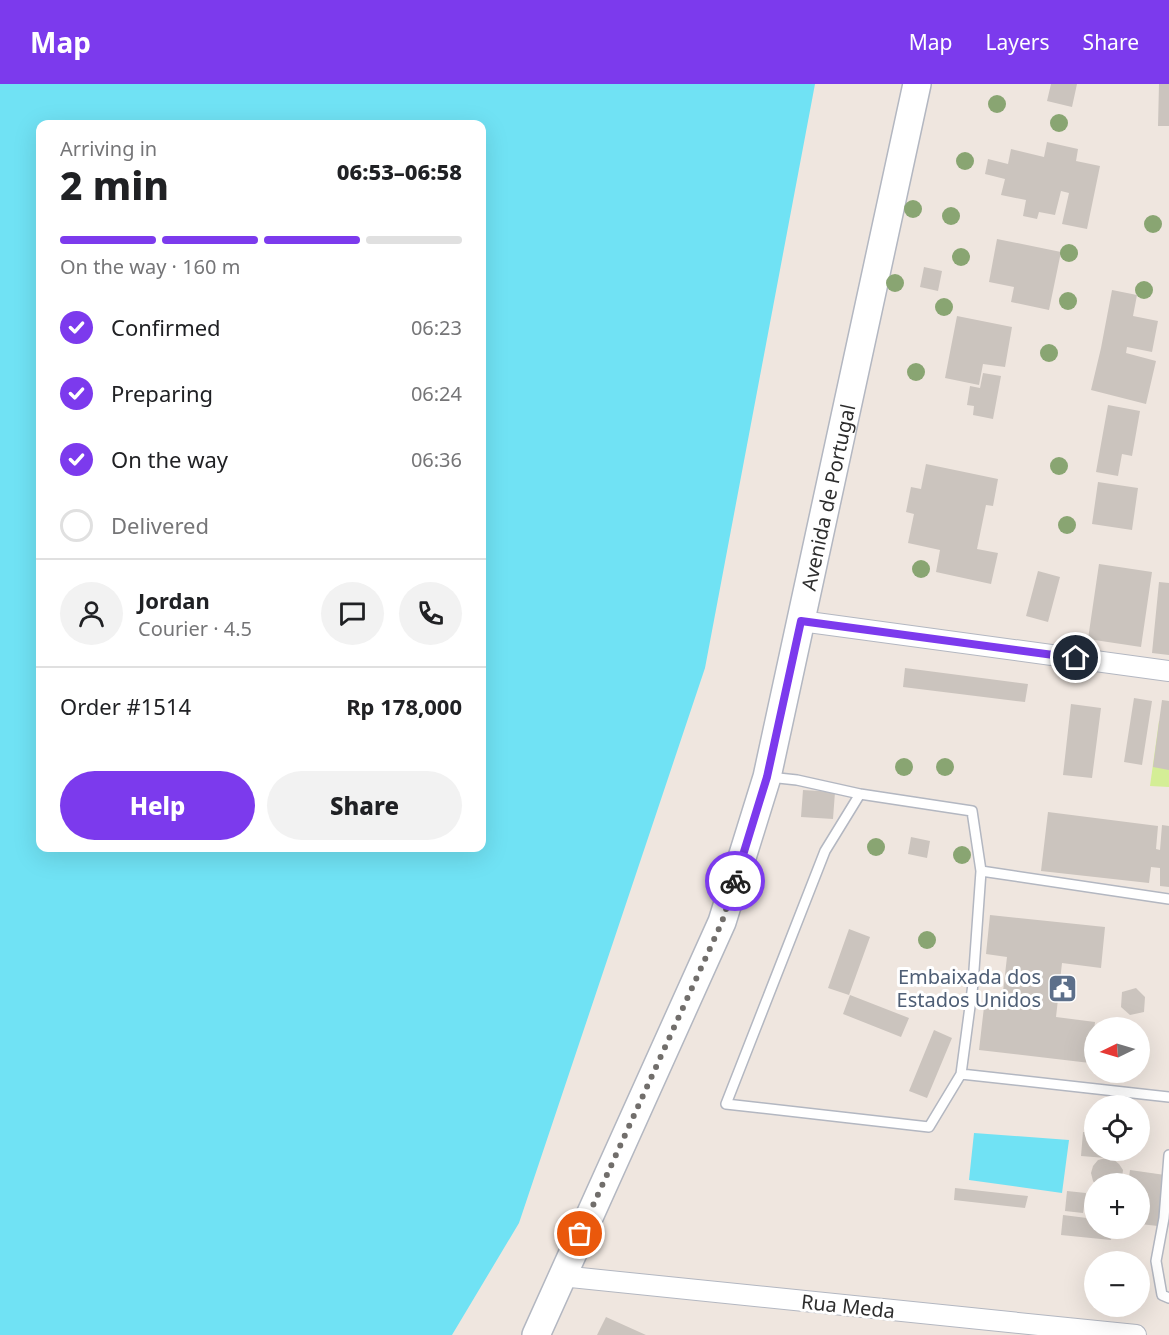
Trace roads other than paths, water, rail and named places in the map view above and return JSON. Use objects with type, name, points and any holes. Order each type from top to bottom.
[{"type":"main road","name":"Avenida de Portugal","points":[[536,1335],[722,922],[767,777],[917,84]]},
{"type":"street","points":[[801,621],[1169,670]]},
{"type":"street","name":"Rua Meda","points":[[561,1276],[1136,1335]]},
{"type":"lane","points":[[767,777],[797,780],[860,794],[972,811],[981,871],[973,984],[961,1074],[929,1127],[726,1104],[825,851],[860,794]]},
{"type":"lane","points":[[981,871],[1169,899]]},
{"type":"lane","points":[[961,1074],[1169,1097]]},
{"type":"lane","points":[[1169,1155],[1164,1218],[1156,1261],[1162,1295],[1169,1298]]},
{"type":"water","points":[[0,84],[815,84],[705,668],[519,1223],[452,1335],[0,1335]]},
{"type":"water","points":[[974,1133],[1069,1140],[1062,1193],[969,1180]]},
{"type":"place","name":"Embaixada dos Estados Unidos","points":[[1062,988]]}]
